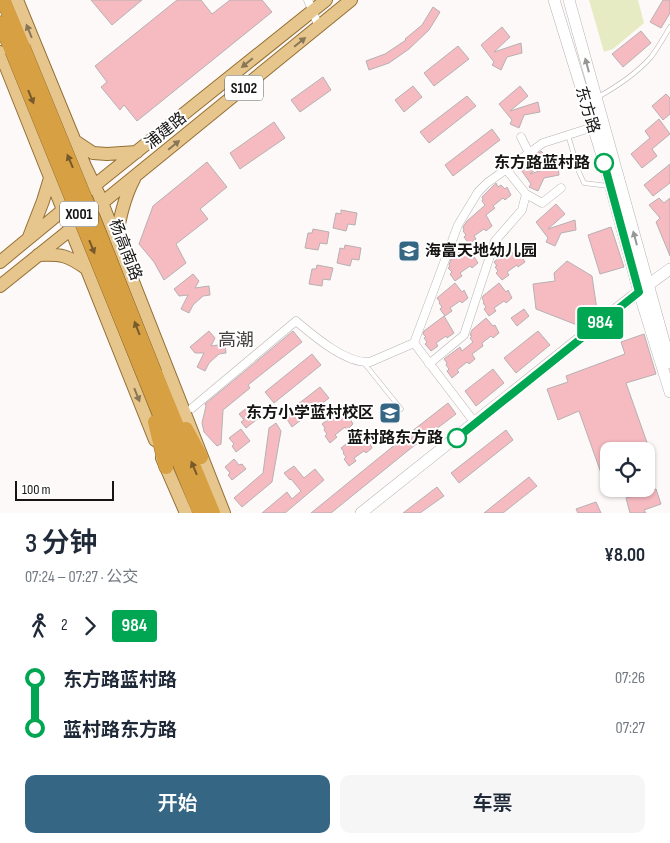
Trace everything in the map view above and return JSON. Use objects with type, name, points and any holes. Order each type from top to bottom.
[{"type":"highway","name":"杨高南路","points":[[3,0],[12,50]]},
{"type":"highway","name":"杨高南路","points":[[0,23],[100,235],[200,513]]},
{"type":"highway","name":"杨高南路","points":[[150,376],[213,513]]},
{"type":"highway","points":[[150,376],[201,456]]},
{"type":"highway","points":[[150,376],[166,467]]},
{"type":"main road","name":"杨高南路","points":[[17,0],[102,203],[224,513]]},
{"type":"main road","name":"浦建路","points":[[0,262],[136,152],[310,5],[326,0]]},
{"type":"main road","name":"浦建路","points":[[0,286],[351,0]]},
{"type":"main road","name":"东方路","points":[[554,0],[610,186],[643,289],[670,363]]},
{"type":"main road","name":"东方路","points":[[569,0],[596,98],[670,392]]},
{"type":"main road","name":"杨高南路","points":[[12,50],[50,178],[186,513]]},
{"type":"main road","points":[[75,141],[93,153],[136,152]]},
{"type":"main road","points":[[116,238],[122,208],[136,175]]},
{"type":"main road","points":[[29,238],[50,178]]},
{"type":"main road","points":[[38,255],[52,254],[69,257],[87,269]]},
{"type":"main road","points":[[361,513],[670,269]]},
{"type":"street","points":[[310,5],[319,27]]},
{"type":"street","points":[[192,408],[296,321],[322,343],[354,361],[364,363],[414,343],[458,226],[478,192],[487,183],[543,143],[593,127]]},
{"type":"street","points":[[521,137],[529,153]]},
{"type":"street","points":[[506,169],[526,194],[542,203],[561,188]]},
{"type":"street","points":[[429,364],[464,335],[495,241],[522,210],[526,194]]},
{"type":"street","points":[[414,343],[475,423]]},
{"type":"lane","points":[[596,98],[633,74],[650,57],[670,27]]},
{"type":"lane","points":[[568,135],[584,183],[610,186]]},
{"type":"lane","points":[[364,363],[401,409]]},
{"type":"green space","points":[[589,0],[638,0],[644,23],[613,49],[604,52]]},
{"type":"building","points":[[91,0],[142,0],[112,25]]},
{"type":"building","points":[[177,0],[201,0],[212,14],[230,0],[262,0],[272,12],[137,121],[124,105],[120,110],[101,87],[107,82],[95,66]]},
{"type":"building","points":[[663,0],[670,0],[670,13],[661,28],[650,22]]},
{"type":"building","points":[[433,7],[440,12],[429,30],[409,49],[389,63],[369,70],[366,61],[385,54],[406,40],[422,25]]},
{"type":"building","points":[[502,27],[510,37],[494,52],[521,43],[522,53],[507,57],[501,70],[492,65],[494,62],[481,45]]},
{"type":"building","points":[[641,31],[651,43],[623,67],[612,54]]},
{"type":"building","points":[[458,46],[469,59],[434,86],[424,73]]},
{"type":"building","points":[[323,77],[331,90],[300,112],[291,100]]},
{"type":"building","points":[[413,86],[422,97],[404,112],[395,100]]},
{"type":"building","points":[[520,86],[528,96],[510,111],[538,102],[540,112],[524,115],[519,128],[510,124],[512,120],[499,104]]},
{"type":"building","points":[[666,94],[670,98],[670,114],[663,120],[652,106]]},
{"type":"building","points":[[467,96],[476,106],[429,143],[420,132]]},
{"type":"building","points":[[659,119],[670,134],[652,149],[657,156],[642,168],[631,154],[650,138],[645,131]]},
{"type":"building","points":[[274,122],[285,138],[240,169],[230,153]]},
{"type":"building","points":[[492,129],[500,140],[453,176],[445,165]]},
{"type":"building","points":[[541,151],[548,159],[530,174],[558,165],[559,175],[544,178],[538,191],[529,187],[531,184],[519,167]]},
{"type":"building","points":[[207,162],[227,187],[200,209],[208,219],[176,244],[186,263],[164,280],[154,262],[139,244],[153,206]]},
{"type":"building","points":[[670,164],[670,183],[653,196],[644,185]]},
{"type":"building","points":[[496,183],[498,187],[501,185],[505,189],[507,187],[511,195],[505,200],[503,198],[493,206],[495,208],[486,215],[492,226],[474,236],[476,239],[469,244],[464,237],[466,235],[463,227],[485,205],[482,197]]},
{"type":"building","points":[[659,198],[664,203],[670,198],[670,256],[656,222],[660,218],[649,205]]},
{"type":"building","points":[[556,204],[565,214],[548,229],[575,220],[576,230],[561,233],[555,246],[546,242],[548,238],[536,222]]},
{"type":"building","points":[[341,210],[357,213],[355,225],[348,224],[346,231],[333,228],[336,213],[341,214]]},
{"type":"building","points":[[611,227],[624,267],[600,274],[588,235]]},
{"type":"building","points":[[313,229],[329,232],[327,244],[320,243],[318,250],[305,248],[308,233],[312,233]]},
{"type":"building","points":[[345,245],[361,248],[359,260],[352,259],[350,266],[337,263],[340,248],[344,249]]},
{"type":"building","points":[[465,248],[478,263],[460,273],[462,276],[455,281],[450,274],[452,272],[448,268],[450,267],[451,259]]},
{"type":"building","points":[[509,249],[518,256],[520,254],[525,262],[507,272],[509,275],[502,280],[496,273],[498,271],[494,262]]},
{"type":"building","points":[[567,261],[592,276],[597,310],[577,325],[536,309],[533,284],[555,281],[554,273]]},
{"type":"building","points":[[317,265],[333,268],[330,280],[323,279],[322,286],[309,284],[312,269],[316,269]]},
{"type":"building","points":[[193,274],[199,281],[195,288],[209,286],[210,295],[203,296],[193,305],[189,313],[181,309],[188,295],[179,296],[174,289]]},
{"type":"building","points":[[455,283],[462,292],[464,290],[468,298],[450,308],[452,311],[445,316],[440,309],[442,307],[437,298]]},
{"type":"building","points":[[499,283],[506,292],[508,290],[512,298],[494,308],[496,311],[489,316],[484,309],[486,307],[482,298]]},
{"type":"building","points":[[524,309],[529,316],[517,326],[511,318]]},
{"type":"building","points":[[444,316],[454,333],[436,343],[438,346],[431,351],[425,344],[427,342],[424,338],[426,337],[423,334],[424,331]]},
{"type":"building","points":[[486,318],[493,326],[495,325],[499,333],[482,343],[483,346],[472,354],[475,359],[469,364],[467,362],[457,370],[459,372],[452,378],[447,371],[449,369],[444,359],[460,347],[462,351],[473,342],[470,338],[472,330]]},
{"type":"building","points":[[209,331],[215,338],[211,346],[225,344],[226,353],[219,354],[209,363],[205,371],[197,367],[204,353],[195,353],[190,347]]},
{"type":"building","points":[[293,331],[302,342],[248,385],[250,388],[223,410],[221,444],[217,446],[204,432],[202,423],[205,404]]},
{"type":"building","points":[[538,331],[550,345],[516,373],[504,358]]},
{"type":"building","points":[[644,334],[656,374],[626,383],[647,442],[600,442],[600,470],[579,411],[558,420],[547,389],[568,382],[566,376],[625,354],[621,342]]},
{"type":"building","points":[[312,354],[321,365],[274,403],[265,392]]},
{"type":"building","points":[[493,369],[504,383],[476,406],[465,391]]},
{"type":"building","points":[[320,387],[329,398],[292,427],[284,415]]},
{"type":"building","points":[[448,403],[456,414],[331,513],[311,513],[402,439]]},
{"type":"building","points":[[248,407],[260,417],[246,428],[241,422],[244,420],[239,414]]},
{"type":"building","points":[[338,412],[340,416],[343,414],[347,418],[349,417],[353,424],[347,430],[345,427],[335,435],[337,437],[330,443],[325,436],[327,434],[322,424]]},
{"type":"building","points":[[276,423],[281,431],[272,482],[242,507],[234,498],[263,473],[269,428]]},
{"type":"building","points":[[241,429],[250,441],[236,452],[232,446],[234,444],[229,438]]},
{"type":"building","points":[[506,430],[513,440],[459,483],[451,473]]},
{"type":"building","points":[[357,435],[359,439],[362,437],[366,442],[368,440],[372,448],[354,458],[356,461],[349,466],[344,459],[346,457],[341,448]]},
{"type":"building","points":[[234,459],[246,469],[232,480],[228,475],[230,473],[225,467]]},
{"type":"building","points":[[294,466],[304,478],[315,469],[324,480],[285,513],[262,513],[287,492],[292,499],[301,491],[284,473]]},
{"type":"building","points":[[529,477],[537,486],[503,513],[484,513]]},
{"type":"building","points":[[437,487],[444,496],[420,513],[403,513]]},
{"type":"building","points":[[655,489],[661,504],[644,510],[646,513],[630,513],[626,498],[655,497]]},
{"type":"building","points":[[596,502],[601,513],[578,513],[576,509]]},
{"type":"bus line","name":"984","points":[[457,438],[639,292],[604,163]]},
{"type":"place","name":"东方路蓝村路","points":[[604,163]]},
{"type":"place","name":"海富天地幼儿园","points":[[409,251]]},
{"type":"place","name":"东方小学蓝村校区","points":[[390,413]]},
{"type":"place","name":"蓝村路东方路","points":[[457,438]]},
{"type":"district","name":"高潮","points":[[236,340]]}]
